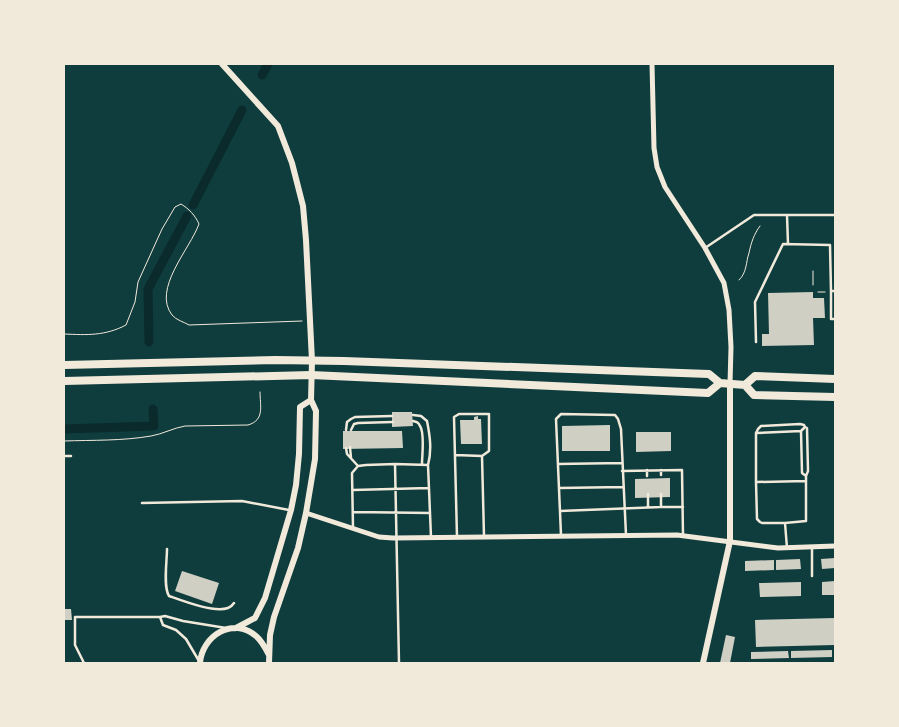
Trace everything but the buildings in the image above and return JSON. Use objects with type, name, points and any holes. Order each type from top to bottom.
[{"type":"main road","points":[[64,365],[265,360],[709,374],[720,383],[745,385],[754,395],[835,397]]},
{"type":"main road","points":[[64,381],[311,375],[708,393],[720,383]]},
{"type":"main road","points":[[745,385],[755,376],[835,379]]},
{"type":"street","points":[[222,64],[278,126],[292,163],[302,206],[306,240],[312,361],[310,400],[316,411],[315,459],[298,548],[274,617],[270,635],[270,660]]},
{"type":"street","points":[[652,64],[654,148],[657,167],[665,187],[705,248],[724,283],[729,310],[730,541],[703,663]]},
{"type":"street","points":[[236,628],[255,618],[265,598],[291,510],[296,485],[300,407],[310,400]]},
{"type":"street","points":[[306,513],[379,537],[457,538],[683,535],[778,548],[835,546]]},
{"type":"street","points":[[200,662],[206,644],[217,634],[228,628],[246,630],[256,636],[263,643],[270,660]]},
{"type":"lane","points":[[705,248],[754,215],[835,215]]},
{"type":"lane","points":[[787,215],[788,244]]},
{"type":"lane","points":[[756,342],[755,302],[783,244],[835,245]]},
{"type":"lane","points":[[830,244],[831,319],[835,319]]},
{"type":"lane","points":[[831,292],[835,291]]},
{"type":"lane","points":[[455,455],[482,456],[489,450],[489,414],[459,414],[454,417],[457,538]]},
{"type":"lane","points":[[561,536],[556,419],[561,414],[614,415],[618,419],[621,429],[626,535]]},
{"type":"lane","points":[[413,415],[421,416],[427,421],[430,435],[428,465],[431,538]]},
{"type":"lane","points":[[346,430],[347,422],[355,417],[392,416]]},
{"type":"lane","points":[[413,421],[418,423],[423,434],[422,464]]},
{"type":"lane","points":[[351,430],[354,424],[358,423],[393,422]]},
{"type":"lane","points":[[800,424],[806,427],[808,471],[806,476],[806,521],[762,523],[757,519],[756,432],[761,426],[800,424]]},
{"type":"lane","points":[[756,432],[800,431],[806,427]]},
{"type":"lane","points":[[800,431],[802,473],[806,476]]},
{"type":"lane","points":[[350,447],[351,458]]},
{"type":"lane","points":[[346,448],[346,454],[358,466]]},
{"type":"lane","points":[[64,456],[71,456]]},
{"type":"lane","points":[[482,456],[484,537]]},
{"type":"lane","points":[[801,456],[808,456]]},
{"type":"lane","points":[[558,464],[622,463]]},
{"type":"lane","points":[[353,528],[352,473],[358,466],[366,464],[428,465]]},
{"type":"lane","points":[[395,464],[399,663]]},
{"type":"lane","points":[[622,470],[682,470],[683,535]]},
{"type":"lane","points":[[647,470],[647,476]]},
{"type":"lane","points":[[661,470],[661,475]]},
{"type":"lane","points":[[756,482],[806,481]]},
{"type":"lane","points":[[559,488],[623,487]]},
{"type":"lane","points":[[352,490],[429,488]]},
{"type":"lane","points":[[648,494],[648,507]]},
{"type":"lane","points":[[661,494],[661,507]]},
{"type":"lane","points":[[142,503],[242,502],[291,510]]},
{"type":"lane","points":[[560,511],[683,507]]},
{"type":"lane","points":[[353,512],[430,513]]},
{"type":"lane","points":[[785,523],[787,548]]},
{"type":"lane","points":[[812,547],[812,576]]},
{"type":"lane","points":[[168,549],[166,591],[169,596],[206,608],[225,609],[230,608],[234,603]]},
{"type":"lane","points":[[84,663],[74,645],[75,617],[165,616],[183,621],[228,628]]},
{"type":"lane","points":[[160,617],[163,625],[176,630],[186,639],[200,662]]},
{"type":"path","points":[[64,334],[102,334],[126,325],[135,302],[138,282],[162,229],[175,206],[181,204],[187,208],[199,224],[166,290],[166,301],[173,316],[189,325],[302,321]]},
{"type":"path","points":[[740,280],[743,277],[755,233],[760,226]]},
{"type":"path","points":[[813,284],[814,271]]},
{"type":"path","points":[[818,292],[831,292]]},
{"type":"path","points":[[64,441],[145,437],[162,434],[185,426],[248,425],[254,423],[259,418],[261,411],[260,392]]},
{"type":"waterway","points":[[262,75],[268,64]]},
{"type":"waterway","points":[[193,205],[242,110]]},
{"type":"waterway","points":[[149,342],[148,289],[187,216]]},
{"type":"waterway","points":[[64,429],[154,426],[153,409]]}]
